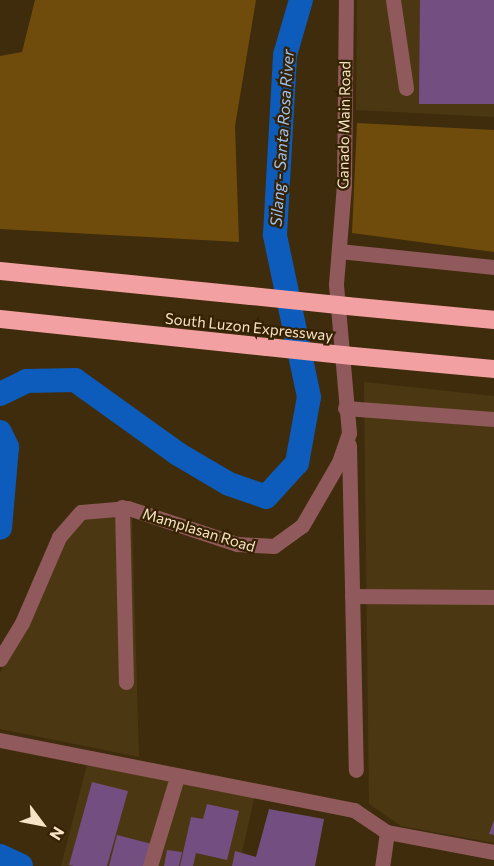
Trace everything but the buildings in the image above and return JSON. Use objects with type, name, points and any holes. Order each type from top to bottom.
[{"type":"highway","name":"South Luzon Expressway","points":[[0,271],[494,320]]},
{"type":"highway","name":"South Luzon Expressway","points":[[0,319],[494,369]]},
{"type":"street","name":"Ganado Main Road","points":[[339,251],[346,0]]},
{"type":"street","points":[[393,0],[406,88]]},
{"type":"street","points":[[339,251],[494,267]]},
{"type":"street","name":"Mamplasan Road","points":[[0,659],[66,523],[99,506],[122,507],[237,544],[274,546],[303,526],[339,462],[349,433],[345,408],[336,284],[339,251]]},
{"type":"street","points":[[345,408],[494,418]]},
{"type":"street","points":[[349,433],[356,770]]},
{"type":"street","points":[[122,507],[126,682]]},
{"type":"street","points":[[352,596],[494,597]]},
{"type":"street","points":[[0,740],[177,777],[329,803],[373,818],[387,832],[494,852]]},
{"type":"street","points":[[150,866],[177,777]]},
{"type":"street","points":[[382,866],[387,832]]},
{"type":"shaded area","points":[[35,0],[256,0],[235,126],[239,242],[0,229],[0,56],[22,52]]},
{"type":"shaded area","points":[[357,0],[494,0],[494,117],[356,110]]},
{"type":"shaded area","points":[[357,123],[494,130],[494,252],[352,233]]},
{"type":"shaded area","points":[[364,382],[494,396],[494,843],[401,826],[369,804]]},
{"type":"shaded area","points":[[99,516],[132,517],[139,757],[0,729],[0,673],[64,541],[76,523]]},
{"type":"shaded area","points":[[90,753],[257,785],[239,866],[61,866]]},
{"type":"waterway","name":"Silang - Santa Rosa River","points":[[0,394],[27,381],[75,380],[178,454],[229,484],[266,497],[297,463],[309,397],[275,235],[285,55],[301,0]]},
{"type":"waterway","name":"Silang - Santa Rosa River","points":[[0,432],[7,447],[0,528]]},
{"type":"waterway","name":"Silang - Santa Rosa River","points":[[0,856],[21,866]]}]
